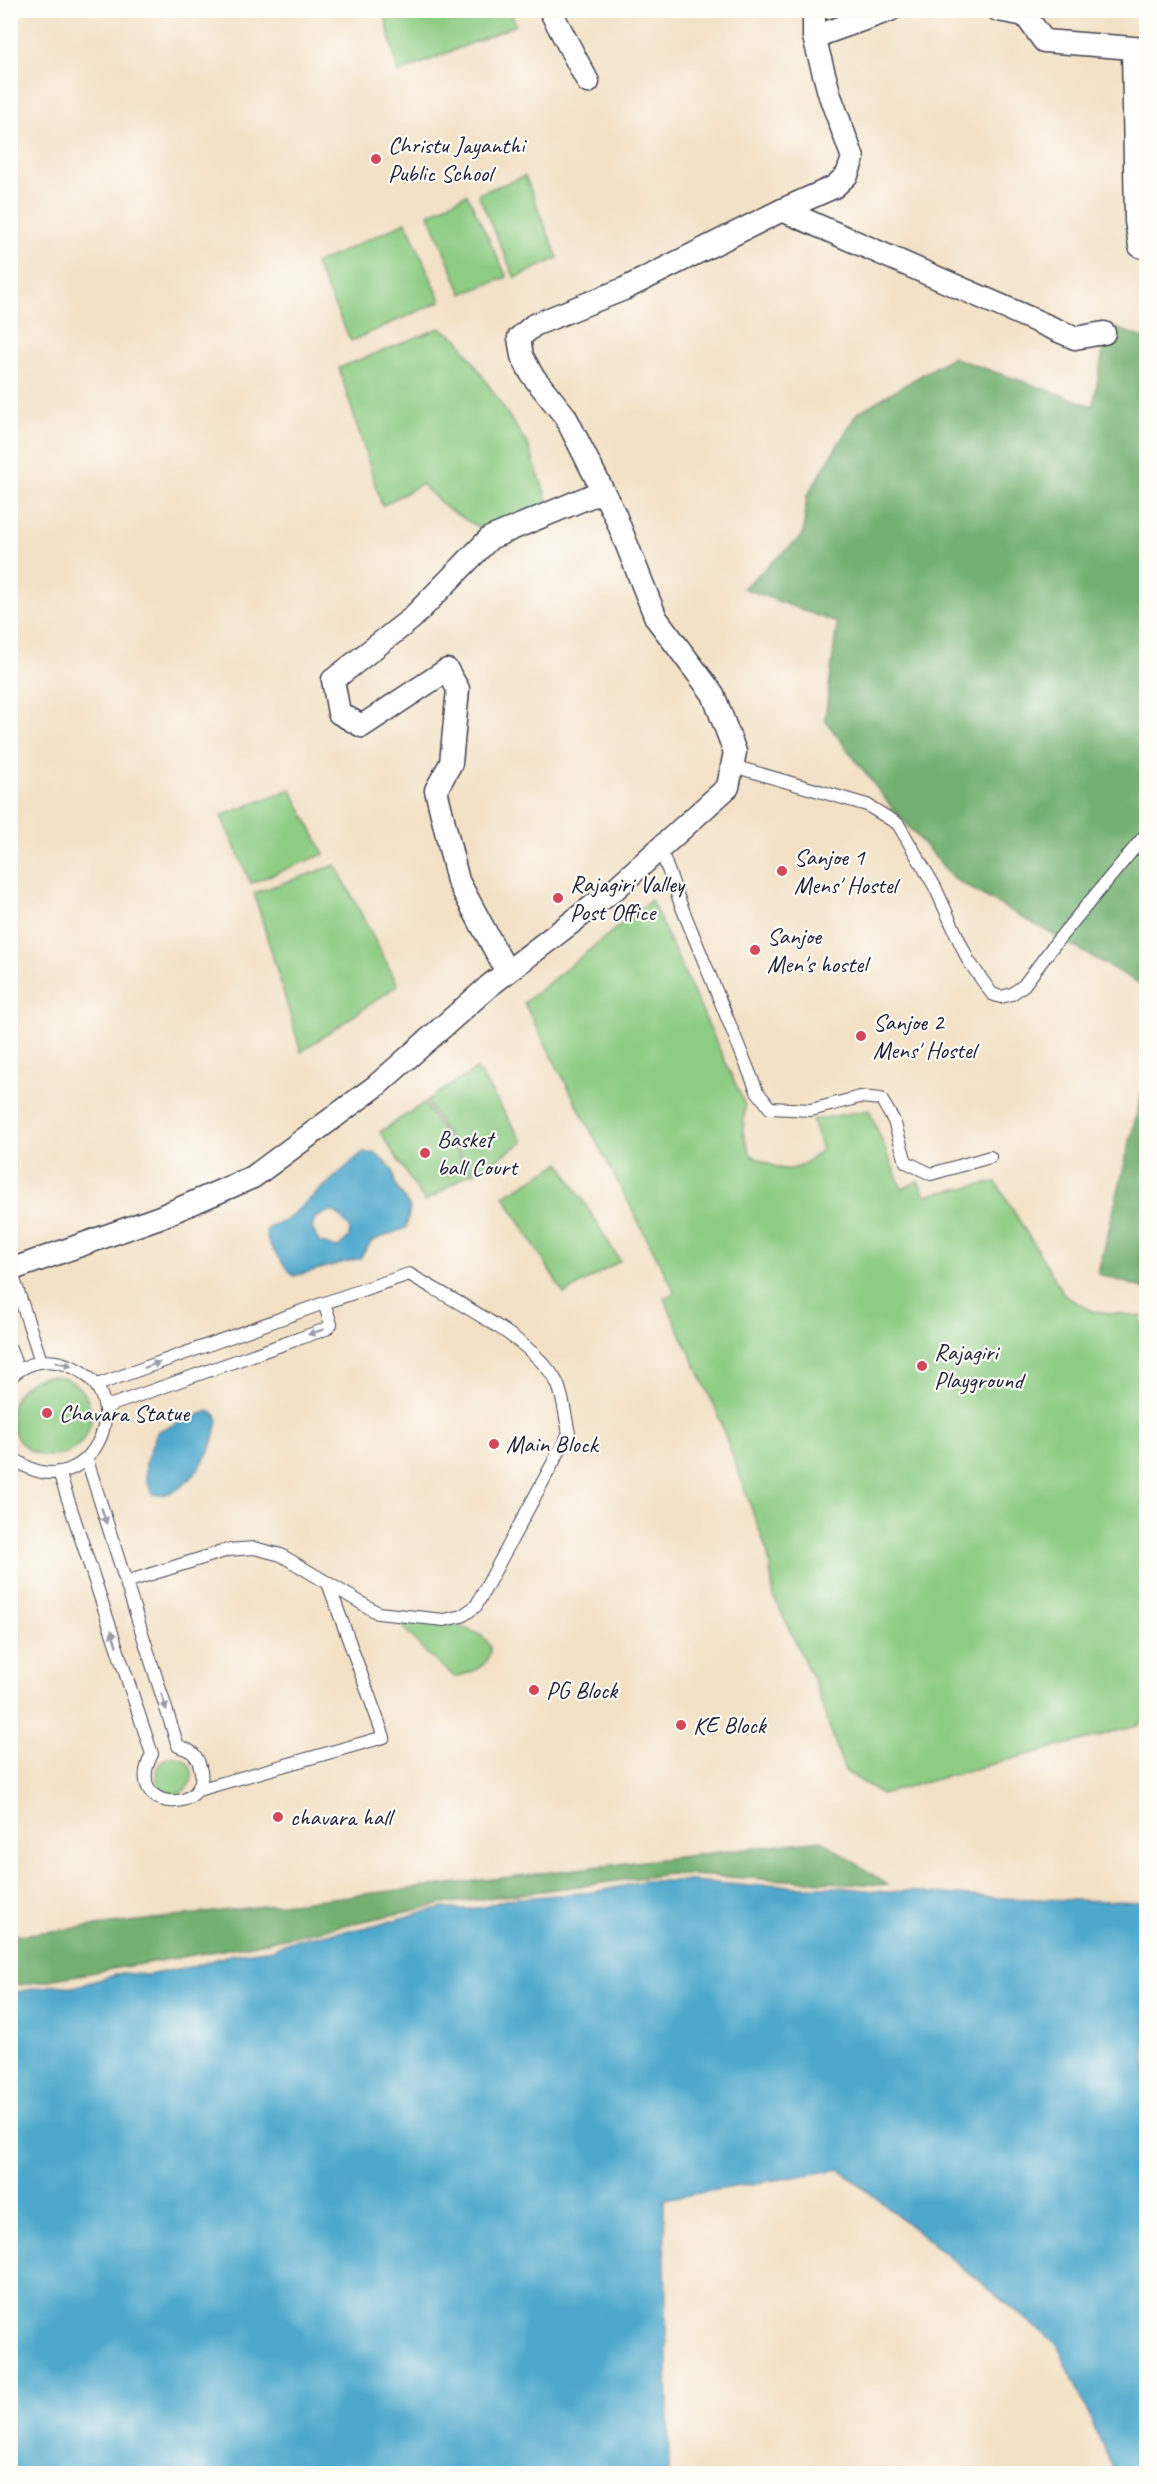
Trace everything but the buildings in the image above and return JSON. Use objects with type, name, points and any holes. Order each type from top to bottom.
[{"type":"street","points":[[550,10],[588,82]]},
{"type":"street","points":[[11,1270],[160,1217],[253,1177],[376,1086],[507,972],[615,889],[728,787],[735,752],[713,694],[656,618],[615,514],[565,416],[532,375],[522,357],[519,338],[534,325],[624,289],[782,210],[834,187],[847,175],[852,164],[851,151],[830,96],[814,37],[814,10]]},
{"type":"street","points":[[814,37],[890,10]]},
{"type":"street","points":[[998,10],[1025,15],[1044,41],[1140,49],[1136,221],[1140,246],[1146,248]]},
{"type":"street","points":[[782,210],[1075,338],[1104,333]]},
{"type":"street","points":[[507,972],[458,881],[436,790],[451,763],[457,700],[458,689],[447,670],[362,726],[339,713],[333,680],[411,619],[489,538],[603,491]]},
{"type":"lane","points":[[733,766],[867,805],[898,824],[934,888],[968,960],[992,994],[1001,997],[1012,994],[1024,985],[1057,941],[1089,906],[1146,834]]},
{"type":"lane","points":[[660,848],[757,1091],[770,1108],[811,1110],[860,1097],[880,1099],[894,1121],[906,1162],[931,1174],[990,1157]]},
{"type":"lane","points":[[11,1270],[41,1361]]},
{"type":"lane","points":[[97,1385],[409,1274],[514,1337],[539,1360],[557,1383],[569,1433],[476,1606],[462,1616],[444,1620],[378,1612],[281,1556],[254,1548],[228,1550],[126,1582]]},
{"type":"lane","points":[[106,1407],[326,1329],[331,1323],[324,1303]]},
{"type":"lane","points":[[10,1349],[14,1374],[41,1361],[53,1361],[77,1368],[97,1385],[106,1407],[104,1432],[87,1460],[72,1468],[44,1473],[23,1466],[10,1455]]},
{"type":"lane","points":[[87,1460],[178,1746],[192,1752],[198,1759],[202,1774],[198,1790]]},
{"type":"lane","points":[[59,1472],[152,1754],[146,1766],[145,1782],[154,1796],[169,1803],[185,1801],[198,1790],[384,1737],[328,1583]]},
{"type":"green space","points":[[384,11],[510,11],[516,25],[398,73]]},
{"type":"green space","points":[[525,176],[558,258],[515,278],[478,194]]},
{"type":"green space","points":[[467,194],[507,277],[462,294],[429,214]]},
{"type":"green space","points":[[406,222],[441,301],[351,341],[315,264]]},
{"type":"green space","points":[[1108,325],[1146,339],[1146,987],[954,879],[889,804],[825,720],[837,623],[743,588],[803,535],[807,496],[857,413],[952,357],[1093,406]]},
{"type":"green space","points":[[440,328],[458,339],[528,445],[549,505],[483,530],[449,510],[421,484],[382,506],[339,368]]},
{"type":"green space","points":[[291,789],[324,854],[251,883],[221,816]]},
{"type":"green space","points":[[336,865],[398,985],[301,1052],[254,893]]},
{"type":"green space","name":"Rajagiri Playground","points":[[651,900],[745,1105],[743,1133],[751,1155],[773,1166],[795,1168],[822,1150],[812,1120],[869,1110],[902,1189],[918,1181],[925,1195],[996,1182],[1065,1296],[1092,1311],[1141,1316],[1146,1416],[1146,1714],[1139,1725],[881,1794],[845,1771],[813,1679],[774,1597],[768,1554],[715,1407],[664,1298],[674,1293],[672,1286],[524,1003]]},
{"type":"green space","points":[[477,1069],[523,1142],[473,1174],[426,1101]]},
{"type":"green space","points":[[1146,1076],[1146,1289],[1098,1274]]},
{"type":"green space","name":"Basket ball Court","points":[[424,1103],[470,1173],[425,1202],[380,1132]]},
{"type":"green space","points":[[560,1163],[620,1261],[564,1294],[504,1196]]},
{"type":"green space","points":[[51,1376],[66,1379],[79,1388],[88,1401],[91,1416],[88,1431],[79,1444],[66,1453],[51,1456],[36,1453],[23,1444],[14,1431],[11,1416],[14,1401],[23,1388],[36,1379]]},
{"type":"green space","points":[[395,1618],[436,1622],[470,1630],[482,1636],[489,1645],[489,1656],[479,1668],[455,1677],[428,1655]]},
{"type":"green space","points":[[174,1757],[187,1762],[192,1775],[187,1788],[174,1793],[161,1788],[156,1775],[161,1762]]},
{"type":"green space","points":[[822,1840],[888,1885],[669,1874],[443,1904],[256,1944],[20,1985],[11,1981],[11,1936]]},
{"type":"water","points":[[362,1153],[375,1153],[392,1169],[395,1184],[410,1208],[406,1228],[372,1241],[360,1258],[294,1276],[276,1255],[266,1231],[271,1226],[285,1221]],"holes":[[[330,1211],[337,1213],[350,1228],[349,1237],[337,1248],[319,1242],[312,1228],[315,1218]]]},
{"type":"water","points":[[208,1411],[215,1414],[218,1420],[207,1455],[195,1473],[180,1487],[163,1495],[153,1494],[146,1477],[146,1462],[158,1431]]},
{"type":"water","points":[[645,1881],[693,1881],[751,1886],[774,1884],[996,1898],[1146,1902],[1146,2473],[1115,2473],[1057,2344],[840,2169],[664,2199],[669,2473],[11,2473],[11,1988],[16,1992],[55,1985],[74,1987],[122,1973],[147,1975],[195,1966],[230,1955],[272,1949],[297,1939],[375,1926],[444,1908],[460,1910],[484,1907],[508,1899],[596,1892]]},
{"type":"place","name":"Christu Jayanthi Public School","points":[[376,159]]},
{"type":"place","name":"Sanjoe 1 Mens' Hostel","points":[[782,871]]},
{"type":"place","name":"Rajagiri Valley Post Office","points":[[558,898]]},
{"type":"place","name":"Sanjoe Men's hostel","points":[[755,950]]},
{"type":"place","name":"Sanjoe 2 Mens' Hostel","points":[[861,1036]]},
{"type":"place","name":"Basket ball Court","points":[[425,1153]]},
{"type":"place","name":"Rajagiri Playground","points":[[922,1366]]},
{"type":"place","name":"Chavara Statue","points":[[47,1413]]},
{"type":"place","name":"Main Block","points":[[494,1444]]},
{"type":"place","name":"PG Block","points":[[534,1690]]},
{"type":"place","name":"KE Block","points":[[681,1725]]},
{"type":"place","name":"chavara hall","points":[[278,1817]]}]
